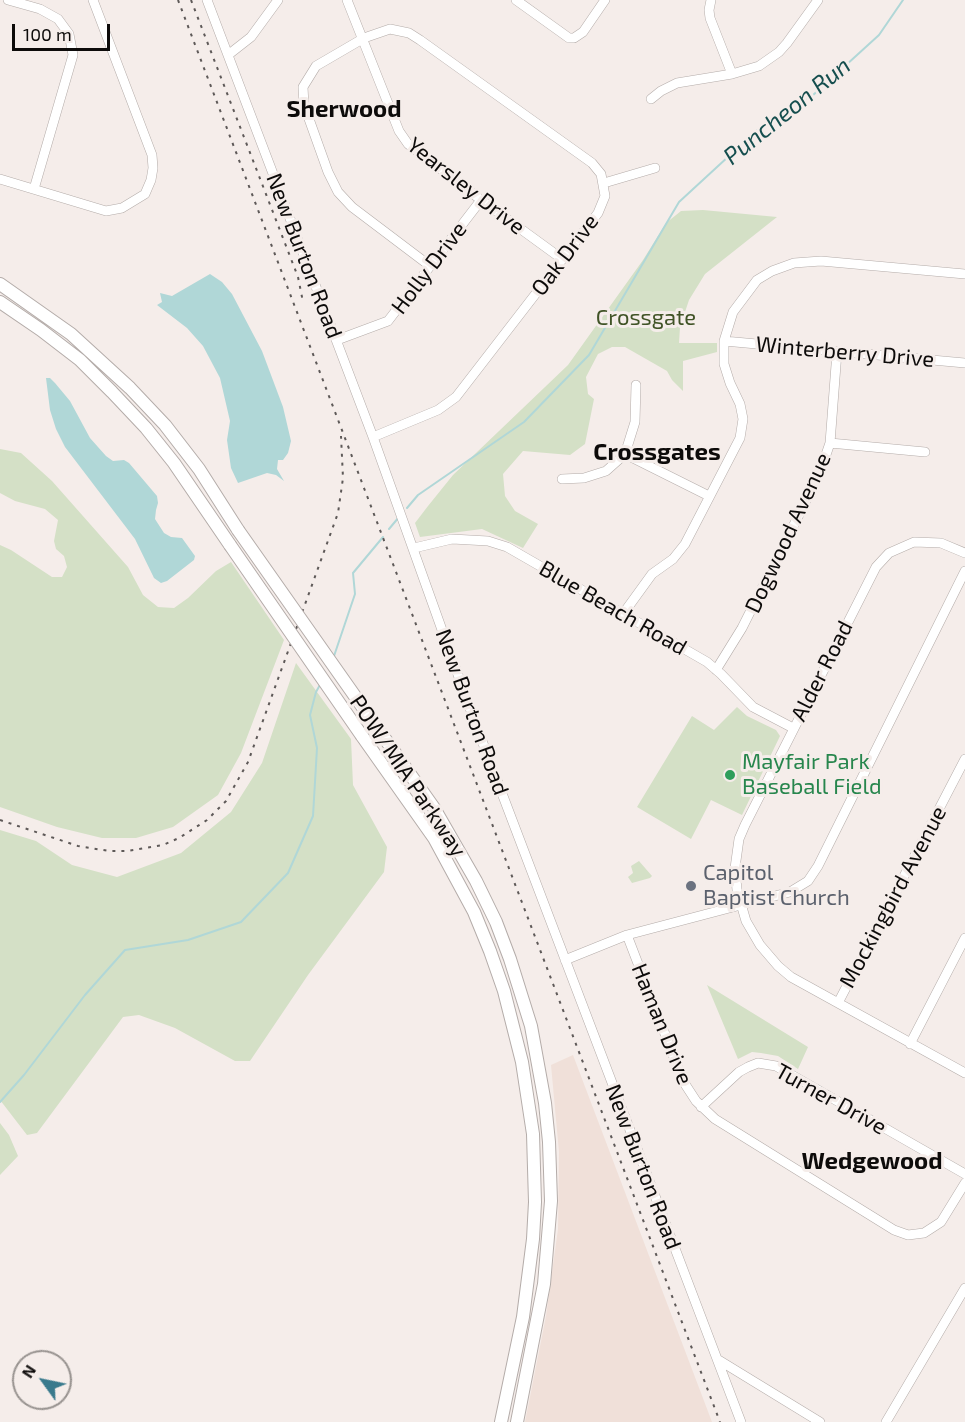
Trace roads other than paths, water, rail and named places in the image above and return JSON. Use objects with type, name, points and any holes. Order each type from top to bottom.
[{"type":"main road","name":"POW/MIA Parkway","points":[[0,284],[71,334],[130,388],[165,425],[199,470],[238,530],[434,808],[476,881],[506,950],[531,1026],[545,1103],[549,1142],[550,1233],[540,1311],[517,1422]]},
{"type":"main road","name":"POW/MIA Parkway","points":[[0,302],[42,330],[80,360],[146,428],[174,463],[434,838],[474,912],[504,991],[522,1062],[533,1134],[533,1239],[523,1317],[501,1422]]},
{"type":"street","points":[[8,0],[40,9],[58,19],[69,34],[73,55],[34,189]]},
{"type":"street","points":[[0,179],[106,211],[122,208],[145,194],[151,180],[152,155],[93,0]]},
{"type":"street","name":"New Burton Road","points":[[207,0],[337,340],[476,724],[741,1422]]},
{"type":"street","points":[[228,55],[251,37],[278,0]]},
{"type":"street","name":"Yearsley Drive","points":[[347,0],[402,138],[419,155],[562,259]]},
{"type":"street","points":[[516,0],[569,38],[583,32],[605,0]]},
{"type":"street","points":[[711,0],[710,18],[732,74]]},
{"type":"street","points":[[651,99],[677,83],[732,74],[759,66],[779,52],[818,0]]},
{"type":"street","name":"Oak Drive","points":[[373,437],[438,410],[452,401],[598,213],[604,196],[601,174],[592,163],[420,40],[409,33],[390,29],[364,38],[316,66],[303,87],[304,105],[328,172],[338,192],[352,207],[430,266]]},
{"type":"street","points":[[604,183],[655,168]]},
{"type":"street","name":"Holly Drive","points":[[337,340],[388,321],[481,200]]},
{"type":"street","points":[[623,614],[652,574],[673,558],[685,544],[740,438],[743,419],[740,404],[724,364],[724,341],[733,312],[757,280],[772,271],[794,263],[821,261],[965,274]]},
{"type":"street","name":"Winterberry Drive","points":[[724,341],[965,363]]},
{"type":"street","name":"Dogwood Avenue","points":[[716,669],[742,628],[819,475],[830,443],[837,352]]},
{"type":"street","points":[[562,478],[584,478],[606,471],[625,454],[635,422],[636,385]]},
{"type":"street","points":[[830,443],[925,452]]},
{"type":"street","points":[[625,454],[709,496]]},
{"type":"street","name":"Blue Beach Road","points":[[414,548],[452,539],[497,543],[707,662],[753,707],[793,728]]},
{"type":"street","name":"Alder Road","points":[[965,553],[941,543],[922,541],[897,548],[882,558],[869,577],[739,839],[735,880],[746,921],[753,934],[778,966],[791,977],[965,1073]]},
{"type":"street","points":[[565,960],[627,935],[796,890],[813,875],[965,571]]},
{"type":"street","name":"Mockingbird Avenue","points":[[838,1003],[965,759]]},
{"type":"street","name":"Haman Drive","points":[[627,935],[683,1081],[701,1107],[715,1119],[894,1230],[908,1235],[924,1233],[941,1222],[965,1183]]},
{"type":"street","points":[[910,1044],[965,938]]},
{"type":"street","name":"Turner Drive","points":[[701,1107],[739,1072],[748,1067],[758,1064],[776,1066],[965,1174]]},
{"type":"street","points":[[886,1422],[965,1288]]},
{"type":"street","points":[[717,1359],[820,1422]]},
{"type":"water","points":[[210,274],[222,282],[232,294],[262,351],[283,407],[291,441],[288,453],[283,460],[278,460],[277,469],[284,481],[276,475],[267,473],[238,483],[231,468],[227,440],[230,421],[220,378],[203,346],[187,328],[157,305],[162,302],[160,293],[172,296]]},
{"type":"water","points":[[46,378],[50,378],[70,401],[90,438],[106,456],[113,461],[124,460],[129,463],[157,496],[155,519],[164,533],[171,537],[182,538],[195,556],[194,560],[167,581],[161,583],[154,578],[135,539],[65,447],[50,410]]},
{"type":"waterway","name":"Puncheon Run","points":[[407,508],[418,495],[524,422],[589,355],[679,202],[767,121],[812,96],[879,35],[903,0]]},
{"type":"waterway","name":"Puncheon Run","points":[[389,529],[399,517]]},
{"type":"waterway","name":"Puncheon Run","points":[[333,659],[355,594],[353,573],[383,537]]},
{"type":"waterway","name":"Puncheon Run","points":[[0,1102],[24,1075],[85,995],[125,950],[188,940],[241,922],[288,873],[313,816],[317,748],[310,715],[316,692],[321,683]]},
{"type":"railway","points":[[178,0],[720,1422]]},
{"type":"railway","points":[[191,0],[298,277],[303,302]]},
{"type":"railway","points":[[0,820],[78,846],[109,851],[128,851],[163,845],[179,838],[207,820],[226,801],[248,762],[338,513],[343,478],[341,436]]},
{"type":"place","name":"Mayfair Park Baseball Field","points":[[730,775]]},
{"type":"place","name":"Capitol Baptist Church","points":[[691,886]]},
{"type":"district","name":"Sherwood","points":[[344,109]]},
{"type":"district","name":"Crossgates","points":[[657,452]]},
{"type":"district","name":"Wedgewood","points":[[872,1161]]},
{"type":"park label","name":"Crossgate","points":[[646,318]]}]
